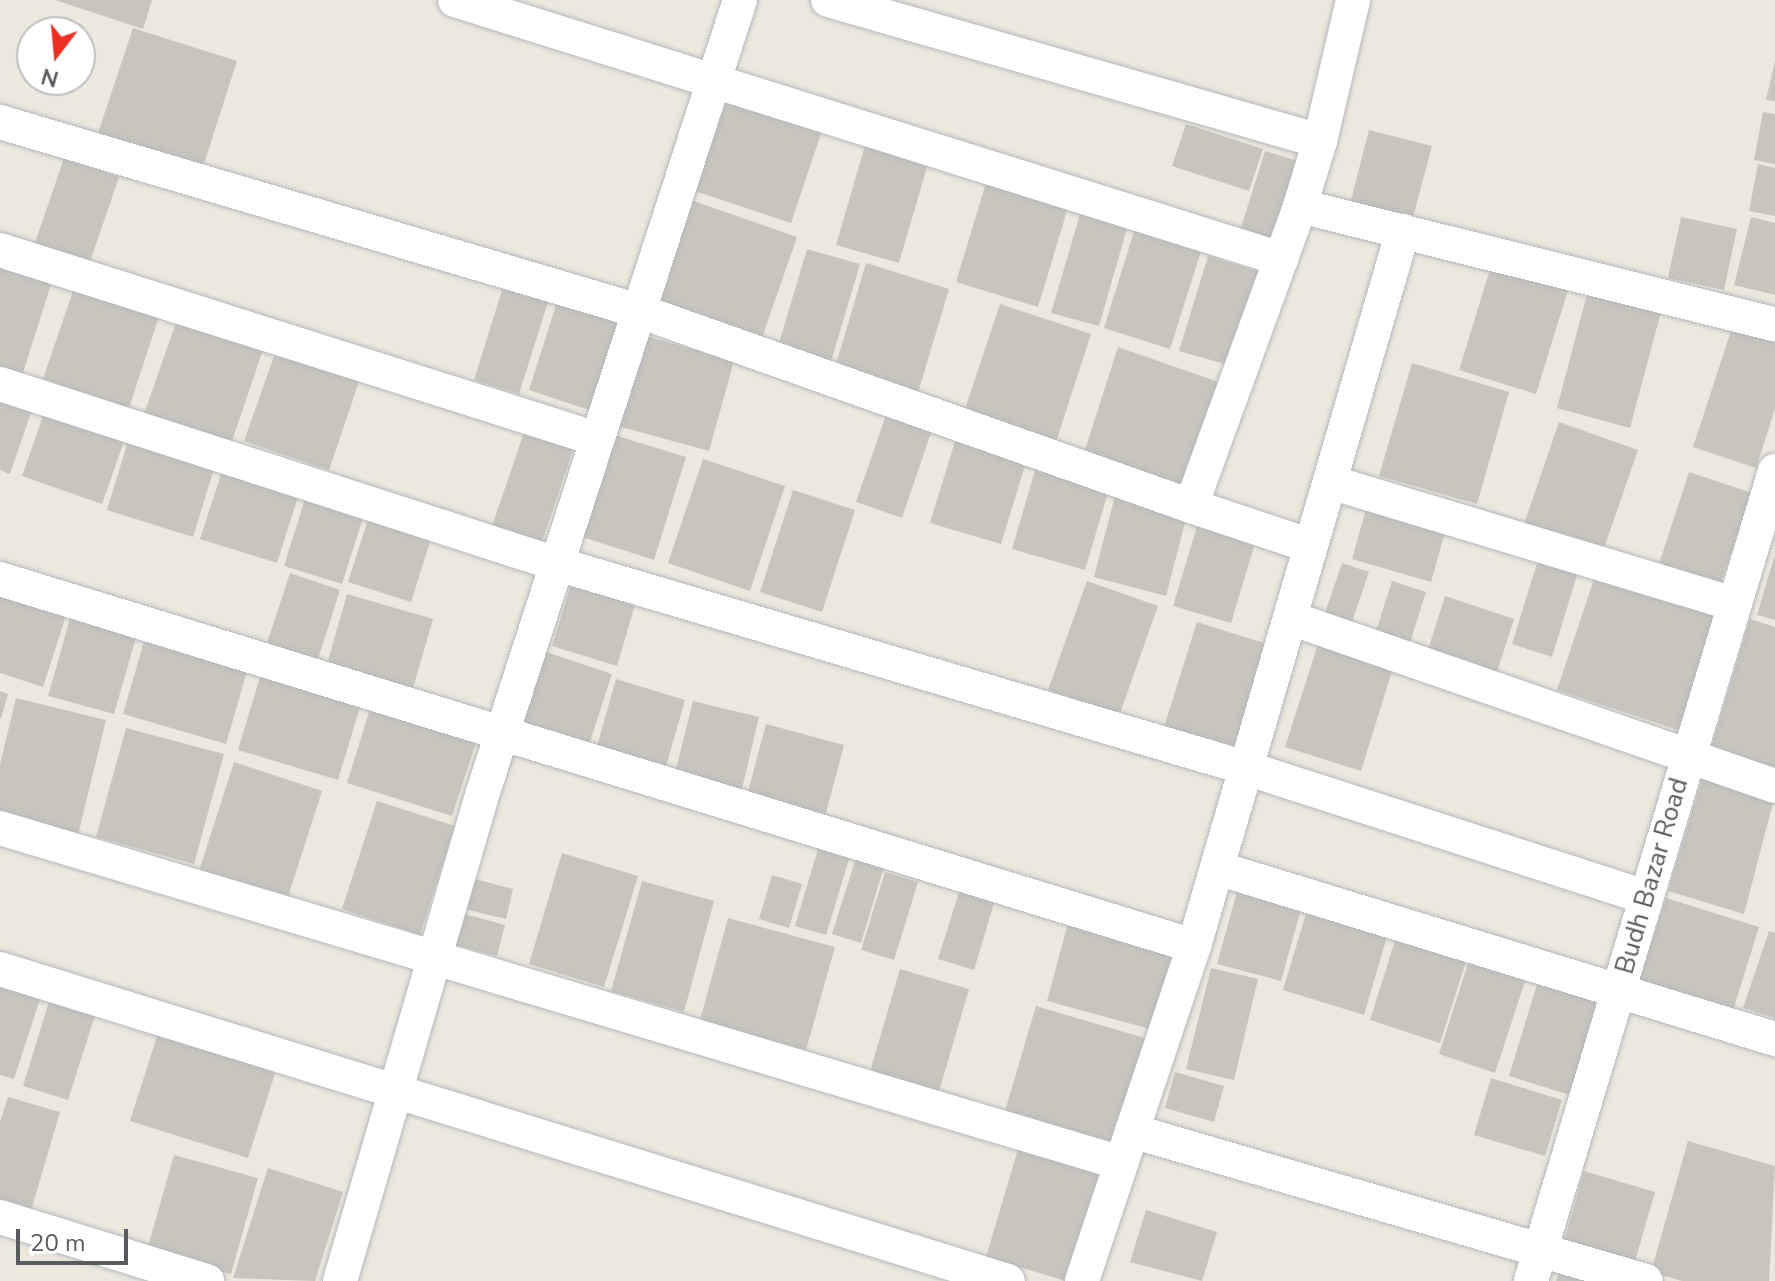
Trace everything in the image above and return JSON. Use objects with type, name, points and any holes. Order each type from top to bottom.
[{"type":"street","points":[[455,0],[713,84],[1281,259]]},
{"type":"street","points":[[340,1281],[502,733],[740,0]]},
{"type":"street","points":[[828,0],[1320,141]]},
{"type":"street","points":[[1191,506],[1300,206],[1320,141],[1353,0]]},
{"type":"street","points":[[0,122],[639,311],[1311,546]]},
{"type":"street","points":[[1300,206],[1775,324]]},
{"type":"street","points":[[1082,1281],[1194,946],[1403,231]]},
{"type":"street","points":[[0,250],[597,439]]},
{"type":"street","points":[[0,384],[557,564],[1246,768],[1645,897]]},
{"type":"street","name":"Budh Bazar Road","points":[[1536,1265],[1687,757],[1774,480]]},
{"type":"street","points":[[1330,482],[1734,604]]},
{"type":"street","points":[[0,579],[1194,946]]},
{"type":"street","points":[[1290,618],[1775,786]]},
{"type":"street","points":[[0,828],[1121,1163]]},
{"type":"street","points":[[1217,868],[1775,1039]]},
{"type":"street","points":[[0,969],[1008,1281]]},
{"type":"street","points":[[1132,1131],[1536,1265],[1646,1281]]},
{"type":"street","points":[[0,1217],[207,1281]]},
{"type":"building","points":[[55,0],[152,0],[143,29]]},
{"type":"building","points":[[133,28],[237,61],[202,170],[97,136]]},
{"type":"building","points":[[1775,61],[1775,101],[1766,100]]},
{"type":"building","points":[[730,91],[825,122],[791,223],[695,191]]},
{"type":"building","points":[[1763,112],[1775,114],[1775,164],[1754,160]]},
{"type":"building","points":[[1186,124],[1263,149],[1249,191],[1172,166]]},
{"type":"building","points":[[1369,130],[1432,146],[1412,221],[1350,204]]},
{"type":"building","points":[[866,142],[929,160],[899,263],[836,245]]},
{"type":"building","points":[[1265,151],[1311,165],[1282,251],[1238,237]]},
{"type":"building","points":[[64,158],[119,177],[89,265],[34,246]]},
{"type":"building","points":[[1758,164],[1775,168],[1775,216],[1749,211]]},
{"type":"building","points":[[988,176],[1070,201],[1038,307],[956,282]]},
{"type":"building","points":[[691,200],[797,237],[757,352],[651,313]]},
{"type":"building","points":[[1083,204],[1130,218],[1099,326],[1051,313]]},
{"type":"building","points":[[1681,217],[1737,229],[1724,290],[1668,278]]},
{"type":"building","points":[[1751,217],[1775,223],[1775,295],[1734,285]]},
{"type":"building","points":[[1136,225],[1203,245],[1170,349],[1104,328]]},
{"type":"building","points":[[807,249],[860,264],[830,365],[777,350]]},
{"type":"building","points":[[0,254],[55,272],[21,379],[0,373]]},
{"type":"building","points":[[1208,256],[1272,276],[1239,368],[1179,351]]},
{"type":"building","points":[[866,263],[949,289],[917,396],[834,371]]},
{"type":"building","points":[[1492,263],[1569,287],[1536,394],[1459,370]]},
{"type":"building","points":[[77,279],[162,307],[129,408],[43,379]]},
{"type":"building","points":[[1591,279],[1665,297],[1630,428],[1557,408]]},
{"type":"building","points":[[503,287],[548,302],[519,394],[474,380]]},
{"type":"building","points":[[558,299],[619,319],[589,410],[529,390]]},
{"type":"building","points":[[1000,304],[1091,334],[1055,445],[963,415]]},
{"type":"building","points":[[180,311],[266,341],[231,444],[144,414]]},
{"type":"building","points":[[1732,328],[1775,341],[1775,409],[1756,468],[1693,447]]},
{"type":"building","points":[[639,334],[734,361],[709,451],[614,425]]},
{"type":"building","points":[[279,342],[363,370],[329,470],[244,441]]},
{"type":"building","points":[[1118,347],[1233,387],[1196,490],[1084,453]]},
{"type":"building","points":[[1412,363],[1509,392],[1477,504],[1379,476]]},
{"type":"building","points":[[0,386],[36,398],[10,474],[0,470]]},
{"type":"building","points":[[48,402],[128,430],[102,504],[22,476]]},
{"type":"building","points":[[887,412],[933,427],[902,518],[856,502]]},
{"type":"building","points":[[528,421],[577,438],[542,542],[492,526]]},
{"type":"building","points":[[1559,422],[1638,450],[1601,557],[1522,530]]},
{"type":"building","points":[[132,428],[218,456],[193,537],[107,510]]},
{"type":"building","points":[[611,434],[686,457],[654,560],[579,536]]},
{"type":"building","points":[[956,438],[1027,459],[1001,544],[930,523]]},
{"type":"building","points":[[226,459],[302,484],[277,563],[200,539]]},
{"type":"building","points":[[703,459],[785,486],[750,591],[668,563]]},
{"type":"building","points":[[1036,467],[1109,489],[1085,570],[1012,549]]},
{"type":"building","points":[[1689,472],[1752,493],[1719,588],[1658,567]]},
{"type":"building","points":[[309,486],[367,505],[342,584],[284,566]]},
{"type":"building","points":[[1117,488],[1189,507],[1166,596],[1094,577]]},
{"type":"building","points":[[793,490],[855,510],[822,612],[760,592]]},
{"type":"building","points":[[1370,495],[1449,518],[1431,582],[1352,559]]},
{"type":"building","points":[[372,507],[435,526],[411,602],[348,582]]},
{"type":"building","points":[[1201,513],[1259,530],[1231,623],[1173,606]]},
{"type":"building","points":[[1542,547],[1582,559],[1552,657],[1512,644]]},
{"type":"building","points":[[1775,557],[1775,620],[1757,615]]},
{"type":"building","points":[[1342,563],[1369,572],[1348,634],[1321,625]]},
{"type":"building","points":[[1599,564],[1722,602],[1678,730],[1557,690]]},
{"type":"building","points":[[575,572],[639,591],[617,666],[552,646]]},
{"type":"building","points":[[290,573],[340,590],[317,662],[266,646]]},
{"type":"building","points":[[1087,581],[1158,606],[1119,716],[1048,690]]},
{"type":"building","points":[[1392,581],[1426,592],[1406,655],[1372,644]]},
{"type":"building","points":[[0,592],[67,613],[43,687],[0,673]]},
{"type":"building","points":[[347,594],[433,619],[411,695],[325,671]]},
{"type":"building","points":[[1445,596],[1514,619],[1496,675],[1427,653]]},
{"type":"building","points":[[71,615],[137,634],[114,714],[48,696]]},
{"type":"building","points":[[1750,619],[1775,627],[1775,772],[1710,752]]},
{"type":"building","points":[[1197,622],[1279,648],[1245,753],[1164,727]]},
{"type":"building","points":[[145,638],[248,668],[226,744],[123,714]]},
{"type":"building","points":[[1318,644],[1393,668],[1361,771],[1285,747]]},
{"type":"building","points":[[546,652],[612,674],[587,751],[520,728]]},
{"type":"building","points":[[263,667],[363,697],[338,780],[238,750]]},
{"type":"building","points":[[616,679],[685,700],[663,777],[594,757]]},
{"type":"building","points":[[0,691],[8,694],[1,719],[0,719]]},
{"type":"building","points":[[16,698],[106,720],[78,835],[0,816],[0,764]]},
{"type":"building","points":[[693,701],[759,717],[741,793],[674,777]]},
{"type":"building","points":[[370,709],[476,743],[452,816],[347,783]]},
{"type":"building","points":[[766,724],[844,745],[822,828],[744,807]]},
{"type":"building","points":[[126,728],[224,754],[194,864],[96,837]]},
{"type":"building","points":[[234,762],[322,791],[286,903],[198,874]]},
{"type":"building","points":[[1704,773],[1775,795],[1744,914],[1668,891]]},
{"type":"building","points":[[377,801],[455,826],[420,935],[342,909]]},
{"type":"building","points":[[818,849],[849,859],[826,935],[795,926]]},
{"type":"building","points":[[562,853],[638,876],[604,987],[529,964]]},
{"type":"building","points":[[856,858],[884,867],[861,943],[832,934]]},
{"type":"building","points":[[885,872],[918,882],[894,960],[861,950]]},
{"type":"building","points":[[772,875],[802,884],[789,928],[759,919]]},
{"type":"building","points":[[467,877],[513,889],[506,919],[460,908]]},
{"type":"building","points":[[1241,877],[1305,895],[1281,981],[1217,964]]},
{"type":"building","points":[[642,881],[714,901],[684,1012],[611,991]]},
{"type":"building","points":[[960,889],[995,900],[974,970],[938,959]]},
{"type":"building","points":[[1311,897],[1391,923],[1364,1015],[1283,990]]},
{"type":"building","points":[[1666,898],[1759,927],[1732,1014],[1638,984]]},
{"type":"building","points":[[457,912],[505,925],[497,956],[448,943]]},
{"type":"building","points":[[728,918],[835,947],[806,1050],[700,1020]]},
{"type":"building","points":[[1068,923],[1182,954],[1161,1032],[1047,1001]]},
{"type":"building","points":[[1400,925],[1471,946],[1440,1043],[1370,1020]]},
{"type":"building","points":[[1769,931],[1775,933],[1775,1018],[1743,1008]]},
{"type":"building","points":[[1473,948],[1530,966],[1495,1073],[1439,1054]]},
{"type":"building","points":[[1211,968],[1258,979],[1234,1080],[1186,1069]]},
{"type":"building","points":[[1542,968],[1604,987],[1570,1095],[1509,1076]]},
{"type":"building","points":[[900,969],[969,989],[938,1095],[869,1075]]},
{"type":"building","points":[[0,979],[42,993],[14,1079],[0,1075]]},
{"type":"building","points":[[51,995],[97,1009],[68,1100],[23,1086]]},
{"type":"building","points":[[1036,1006],[1158,1042],[1126,1146],[1005,1111]]},
{"type":"building","points":[[159,1030],[277,1067],[248,1158],[130,1121]]},
{"type":"building","points":[[1175,1072],[1224,1086],[1214,1122],[1165,1108]]},
{"type":"building","points":[[1491,1078],[1562,1100],[1545,1156],[1474,1135]]},
{"type":"building","points":[[8,1097],[60,1112],[30,1214],[0,1206],[0,1122]]},
{"type":"building","points":[[1688,1141],[1775,1166],[1769,1281],[1682,1281],[1651,1272]]},
{"type":"building","points":[[1019,1146],[1114,1175],[1066,1281],[986,1257]]},
{"type":"building","points":[[174,1155],[258,1178],[231,1274],[147,1250]]},
{"type":"building","points":[[268,1168],[343,1192],[315,1281],[233,1278]]},
{"type":"building","points":[[1584,1171],[1655,1192],[1633,1268],[1562,1249]]},
{"type":"building","points":[[1146,1210],[1217,1232],[1202,1281],[1130,1262]]},
{"type":"building","points":[[1562,1263],[1613,1281],[1556,1281]]}]
